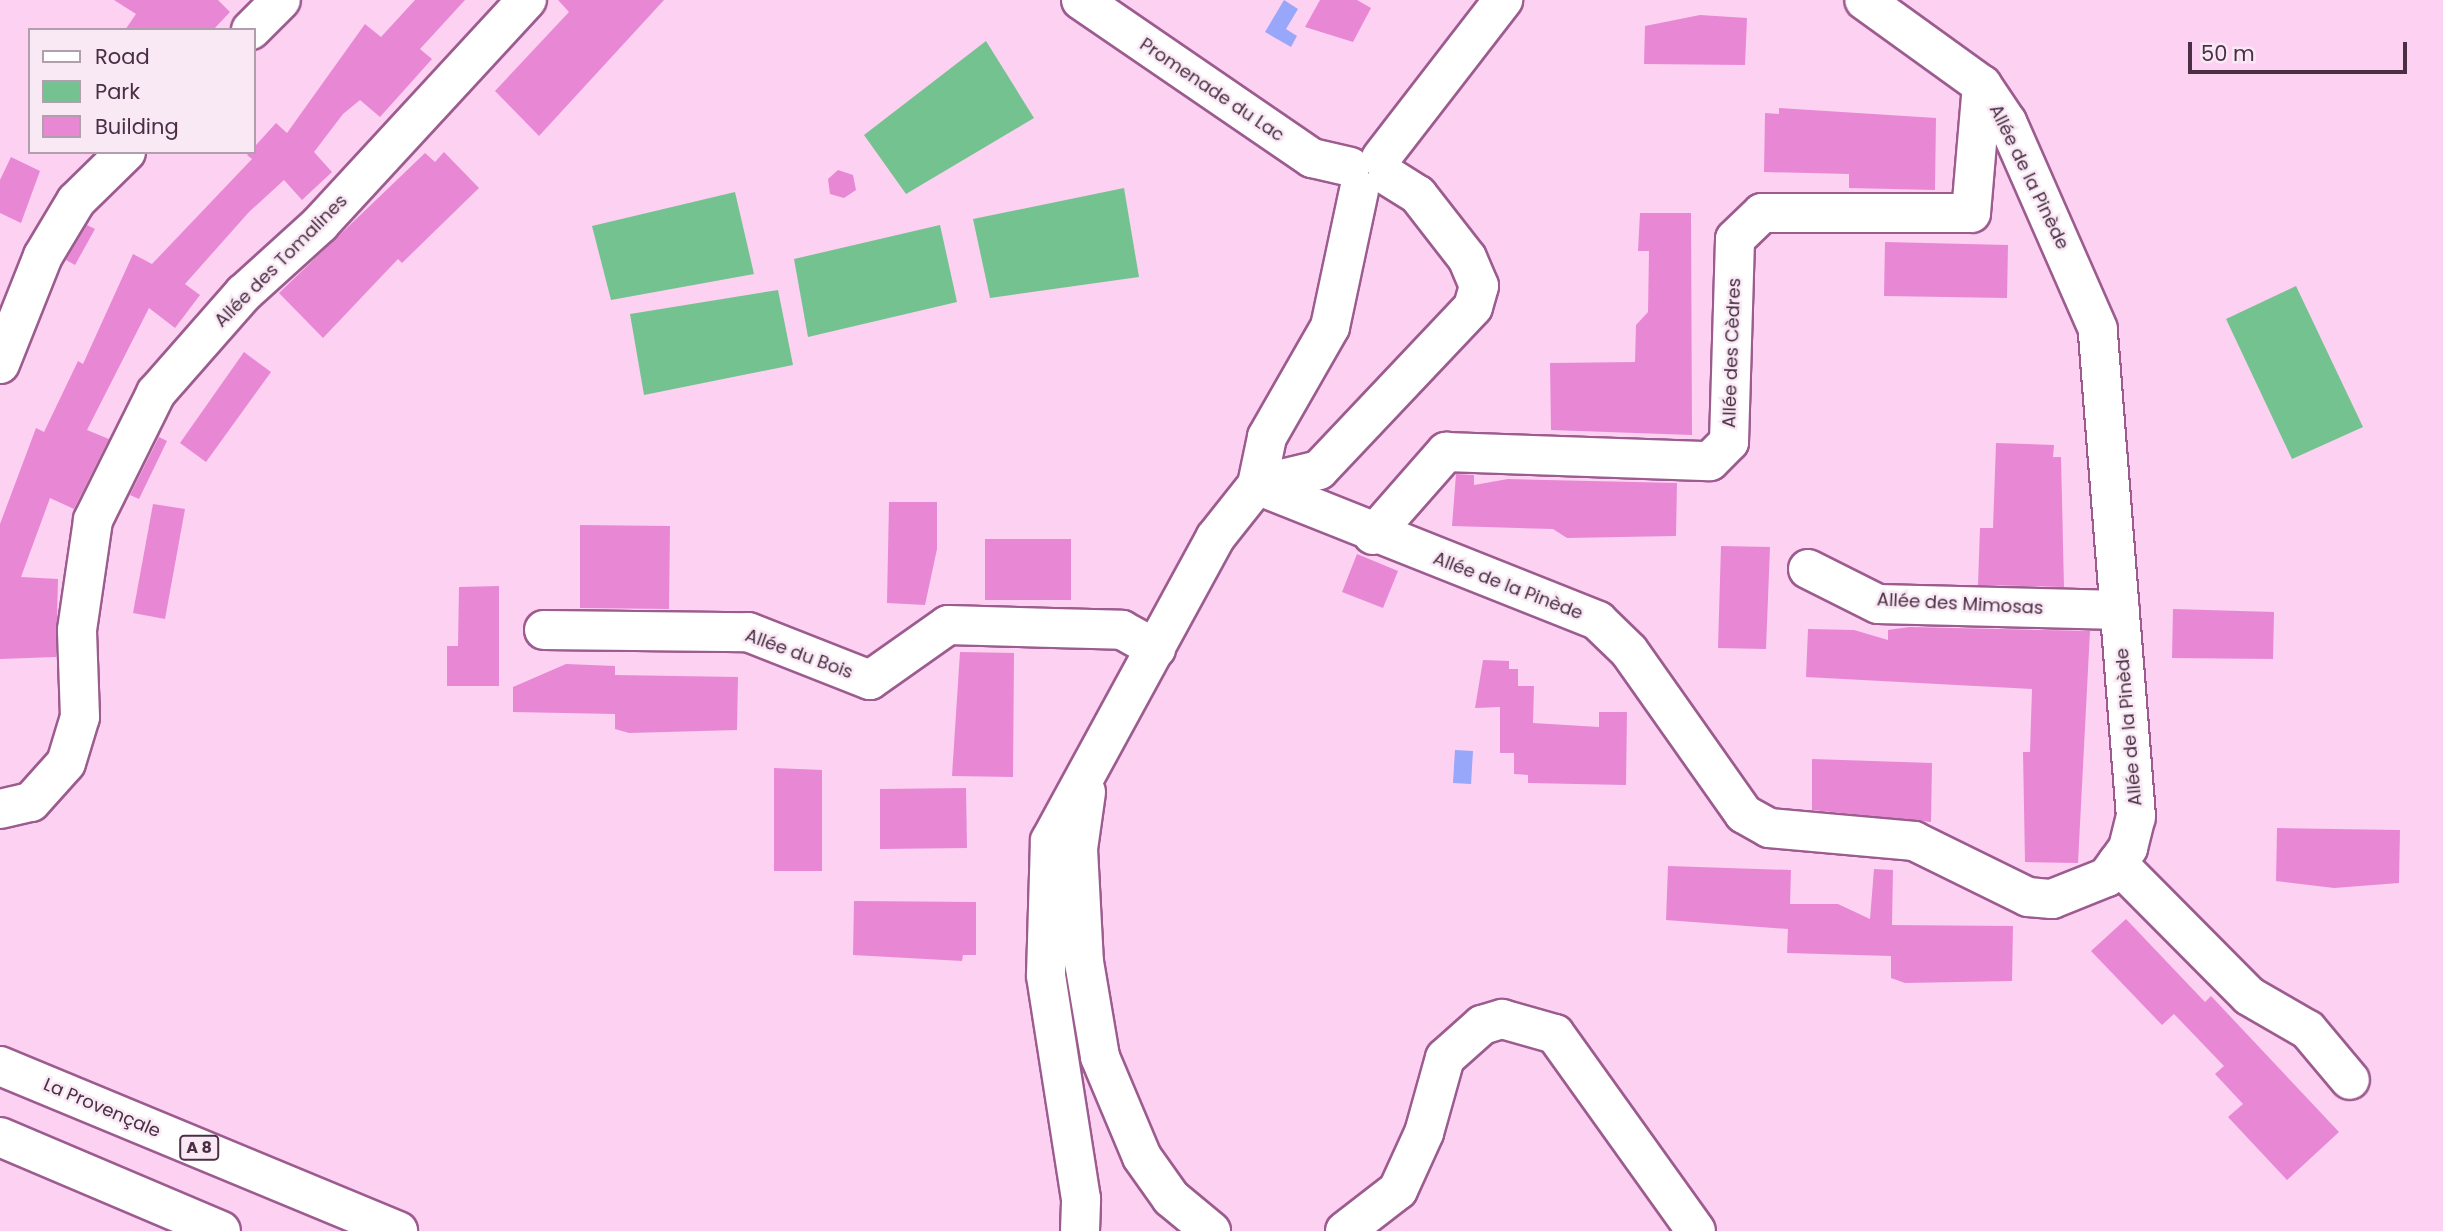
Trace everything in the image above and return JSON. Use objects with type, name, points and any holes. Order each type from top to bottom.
[{"type":"main road","points":[[253,28],[281,0]]},
{"type":"main road","name":"Allée des Tomalines","points":[[0,809],[31,802],[66,763],[80,717],[77,630],[93,520],[156,393],[244,293],[320,224],[527,0]]},
{"type":"main road","points":[[1080,1231],[1068,1114],[1046,975],[1050,841],[1215,538],[1257,485],[1267,437],[1330,327],[1369,173],[1503,0]]},
{"type":"main road","name":"Allée de la Pinède","points":[[1257,485],[1373,535],[1598,621],[1629,651],[1744,814],[1769,828],[1914,841],[2028,897],[2052,899],[2107,877],[2117,863],[2137,817],[2098,329],[2007,122],[1982,85],[1864,0]]},
{"type":"main road","name":"Promenade du Lac","points":[[1088,2],[1312,158],[1369,173],[1418,195],[1467,258],[1479,286],[1473,307],[1319,470],[1257,485]]},
{"type":"main road","name":"Allée des Cèdres","points":[[1373,535],[1446,452],[1710,461],[1730,442],[1735,239],[1762,213],[1971,213],[1982,85]]},
{"type":"main road","points":[[0,364],[43,256],[76,201],[123,154]]},
{"type":"main road","name":"Allée des Mimosas","points":[[1808,569],[1878,604],[2120,610]]},
{"type":"main road","name":"Allée du Bois","points":[[544,630],[748,632],[870,680],[948,625],[1122,629],[1156,649]]},
{"type":"main road","points":[[1089,769],[1078,849],[1081,909],[1100,1057],[1142,1157],[1171,1198],[1211,1231]]},
{"type":"main road","points":[[2117,863],[2249,996],[2308,1030],[2350,1080]]},
{"type":"main road","points":[[1081,909],[1065,977],[1093,1097],[1144,1200],[1178,1228],[1200,1231]]},
{"type":"main road","points":[[1345,1231],[1398,1190],[1424,1133],[1445,1058],[1482,1025],[1502,1019],[1555,1034],[1571,1052],[1696,1231]]},
{"type":"main road","name":"La Provençale","points":[[0,1066],[398,1231]]},
{"type":"main road","points":[[1065,1231],[1068,1114]]},
{"type":"main road","points":[[0,1137],[221,1231]]},
{"type":"green space","points":[[986,41],[1034,118],[906,194],[864,135]]},
{"type":"green space","points":[[1124,188],[1139,277],[990,298],[973,219]]},
{"type":"green space","points":[[735,192],[754,274],[611,300],[592,226]]},
{"type":"green space","points":[[940,225],[957,302],[808,337],[794,259]]},
{"type":"green space","points":[[2296,286],[2363,427],[2292,459],[2226,319]]},
{"type":"green space","points":[[778,290],[793,365],[644,395],[630,314]]},
{"type":"water","points":[[1284,0],[1298,9],[1286,29],[1297,36],[1291,47],[1265,32]]},
{"type":"water","points":[[1455,750],[1473,751],[1471,784],[1453,783]]},
{"type":"building","points":[[114,0],[218,0],[230,12],[215,28],[126,28],[136,14]]},
{"type":"building","points":[[415,0],[465,0],[420,49],[432,59],[380,117],[360,100],[343,114],[314,152],[332,172],[302,200],[284,180],[249,212],[185,284],[200,295],[175,328],[149,308],[87,430],[109,439],[74,509],[50,498],[21,577],[58,579],[56,657],[0,659],[0,524],[36,428],[44,432],[78,361],[83,364],[133,254],[152,264],[252,159],[247,155],[256,154],[256,145],[276,123],[287,133],[365,24],[381,37]]},
{"type":"building","points":[[558,0],[664,0],[539,136],[495,91],[569,12]]},
{"type":"building","points":[[1320,0],[1357,0],[1371,8],[1353,42],[1305,27]]},
{"type":"building","points":[[1700,15],[1747,18],[1745,65],[1644,64],[1645,26]]},
{"type":"building","points":[[1779,108],[1936,118],[1935,190],[1849,188],[1849,174],[1764,172],[1765,113],[1779,114]]},
{"type":"building","points":[[444,152],[479,188],[402,263],[398,259],[323,338],[279,293],[425,153],[435,162]]},
{"type":"building","points":[[11,157],[40,171],[21,223],[0,213],[0,180]]},
{"type":"building","points":[[838,170],[853,175],[856,190],[844,198],[830,194],[828,179]]},
{"type":"building","points":[[1640,213],[1691,213],[1692,435],[1551,430],[1550,363],[1635,362],[1636,325],[1648,312],[1649,251],[1638,251]]},
{"type":"building","points":[[87,225],[95,229],[75,265],[66,260]]},
{"type":"building","points":[[1885,242],[2008,245],[2007,298],[1884,296]]},
{"type":"building","points":[[244,352],[271,372],[206,462],[180,443]]},
{"type":"building","points":[[159,437],[167,441],[139,499],[130,495]]},
{"type":"building","points":[[1996,443],[2054,445],[2053,457],[2061,457],[2064,587],[1978,585],[1980,528],[1993,528]]},
{"type":"building","points":[[1456,474],[1474,475],[1474,485],[1508,479],[1677,483],[1676,536],[1567,538],[1553,529],[1452,526]]},
{"type":"building","points":[[889,502],[937,502],[937,549],[925,605],[887,603]]},
{"type":"building","points":[[153,504],[185,509],[165,619],[133,613]]},
{"type":"building","points":[[580,525],[670,526],[669,609],[580,608]]},
{"type":"building","points":[[985,539],[1071,539],[1071,600],[985,600]]},
{"type":"building","points":[[1721,546],[1770,547],[1766,649],[1718,648]]},
{"type":"building","points":[[1357,554],[1398,571],[1383,608],[1342,592]]},
{"type":"building","points":[[499,586],[499,686],[447,686],[447,646],[458,646],[459,587]]},
{"type":"building","points":[[2173,609],[2274,612],[2273,659],[2172,658]]},
{"type":"building","points":[[1909,627],[2090,631],[2078,863],[2025,862],[2023,752],[2030,752],[2032,689],[1806,677],[1808,629],[1854,630],[1888,640],[1888,630]]},
{"type":"building","points":[[960,652],[1014,653],[1013,777],[952,776]]},
{"type":"building","points":[[1483,660],[1509,661],[1509,669],[1518,669],[1518,686],[1534,686],[1533,723],[1599,727],[1599,712],[1627,712],[1626,785],[1528,783],[1528,775],[1514,774],[1514,753],[1500,753],[1500,707],[1475,708]]},
{"type":"building","points":[[566,664],[615,666],[615,675],[738,677],[737,730],[629,733],[615,729],[615,714],[513,712],[513,687]]},
{"type":"building","points":[[1812,759],[1932,763],[1931,822],[1812,810]]},
{"type":"building","points":[[774,768],[822,770],[822,871],[774,871]]},
{"type":"building","points":[[966,788],[967,848],[880,849],[880,789]]},
{"type":"building","points":[[2277,828],[2400,830],[2399,883],[2334,888],[2276,881]]},
{"type":"building","points":[[1668,866],[1791,870],[1790,904],[1838,904],[1870,919],[1874,869],[1893,870],[1892,925],[2013,926],[2012,981],[1905,983],[1891,978],[1891,956],[1787,953],[1788,929],[1666,920]]},
{"type":"building","points":[[854,901],[976,902],[976,955],[963,955],[962,961],[853,955]]},
{"type":"building","points":[[2126,919],[2205,1002],[2211,996],[2339,1132],[2287,1180],[2228,1117],[2243,1104],[2215,1074],[2224,1066],[2174,1014],[2162,1025],[2091,951]]}]
